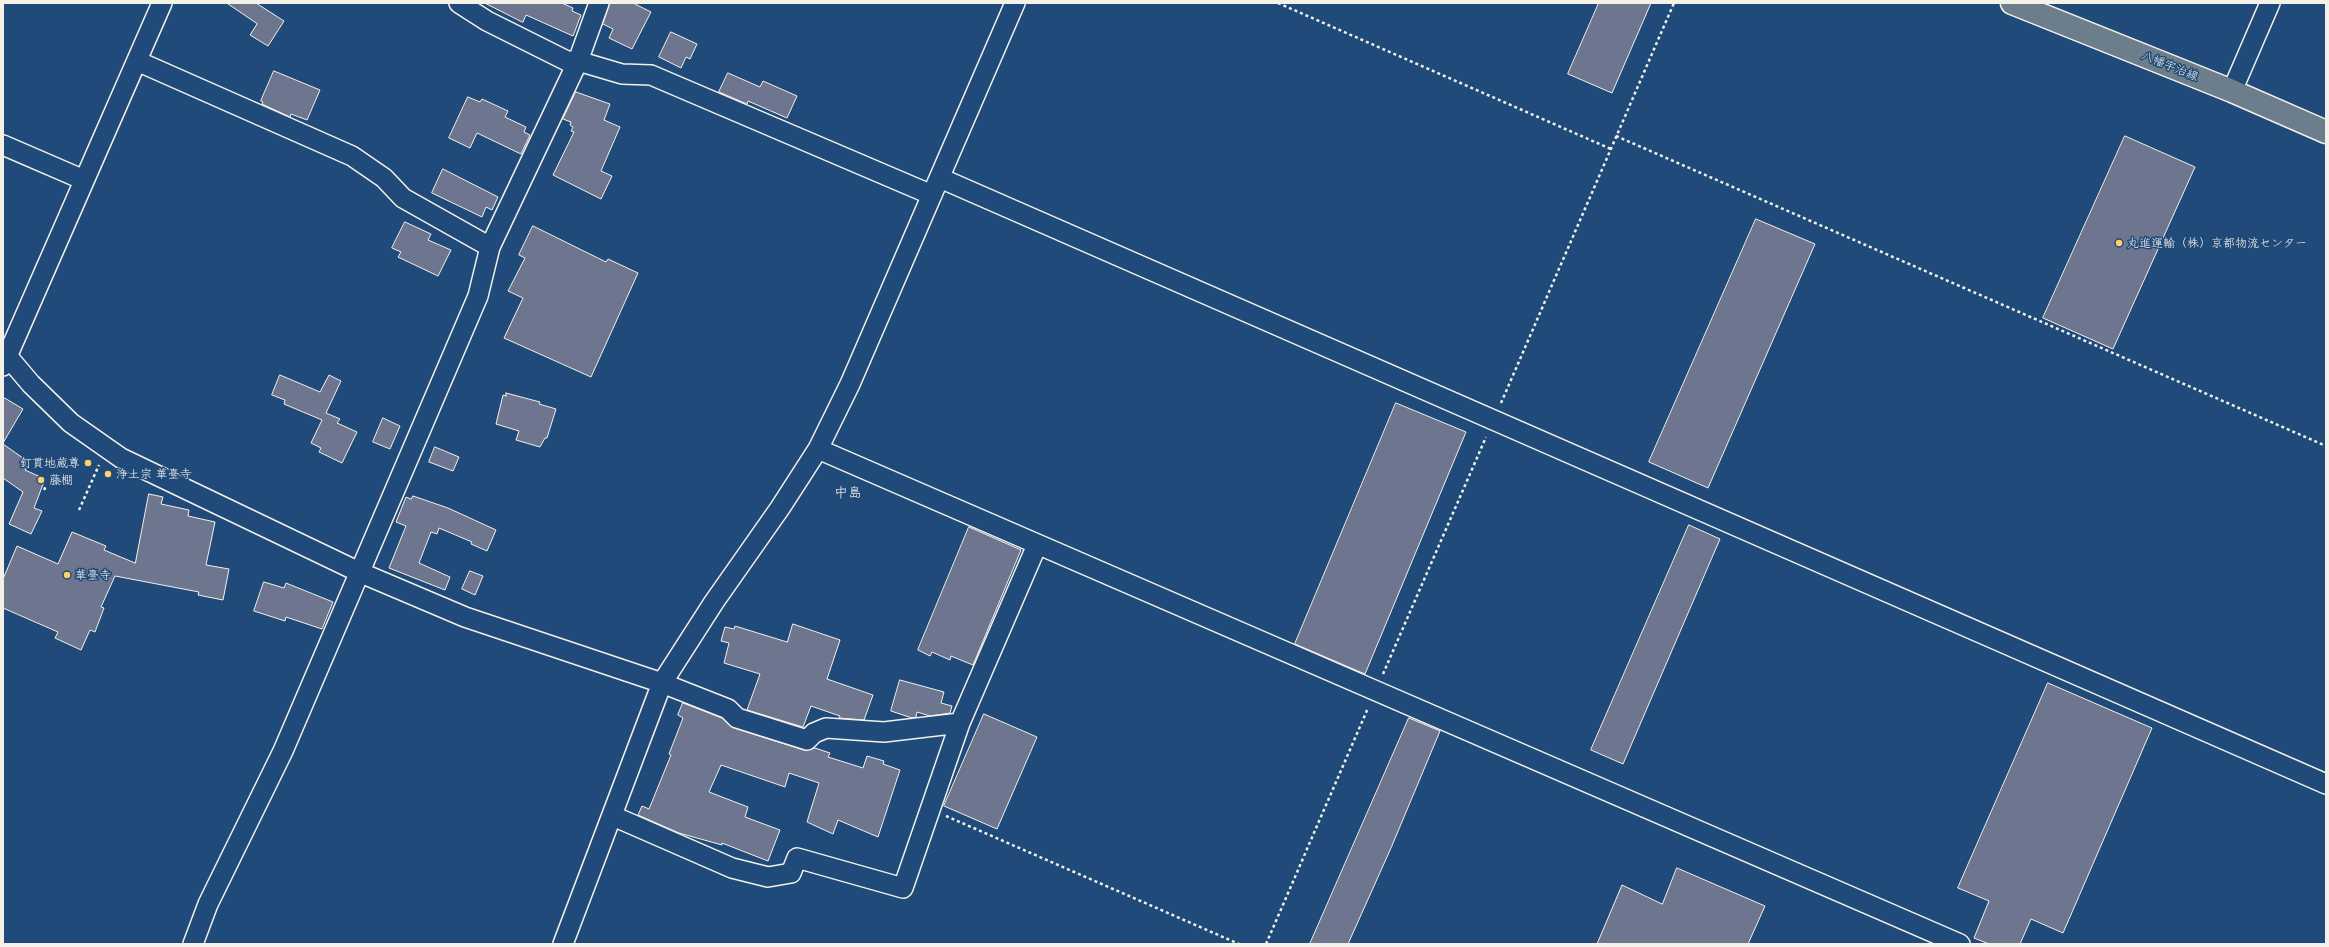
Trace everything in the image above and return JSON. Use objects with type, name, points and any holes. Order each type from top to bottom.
[{"type":"main road","name":"八幡宇治線","points":[[2012,3],[2232,91],[2326,132]]},
{"type":"street","points":[[162,3],[4,358],[70,423],[121,458],[358,572],[465,617],[662,683],[728,709],[737,718],[807,740],[814,732],[826,728],[884,732],[960,723]]},
{"type":"street","points":[[459,3],[487,21],[567,60],[578,61],[622,74],[651,75],[932,195]]},
{"type":"street","points":[[193,944],[208,904],[283,751],[358,572],[478,296],[490,247],[578,61],[599,3]]},
{"type":"street","points":[[563,944],[662,683],[714,602],[780,508],[818,449],[850,384],[1015,3]]},
{"type":"street","points":[[2232,91],[2270,3]]},
{"type":"street","points":[[137,61],[352,156],[384,178],[403,198],[490,247]]},
{"type":"street","points":[[3,145],[84,180]]},
{"type":"street","points":[[940,178],[2326,784]]},
{"type":"street","points":[[818,449],[1960,944]]},
{"type":"street","points":[[612,816],[732,868],[768,877],[791,873],[797,858],[903,888],[960,723],[1037,545]]},
{"type":"path","points":[[1278,3],[1611,149]]},
{"type":"path","points":[[1266,944],[1674,3]]},
{"type":"path","points":[[1616,136],[2326,446]]},
{"type":"path","points":[[79,510],[107,448]]},
{"type":"path","points":[[44,490],[46,486]]},
{"type":"path","points":[[930,809],[1239,944]]},
{"type":"building","points":[[227,3],[256,3],[284,21],[268,46],[250,35],[257,24]]},
{"type":"building","points":[[485,3],[562,3],[573,8],[572,11],[581,15],[573,36],[526,15],[523,22]]},
{"type":"building","points":[[610,3],[633,3],[651,12],[632,49],[609,38],[613,29],[603,24]]},
{"type":"building","points":[[1599,3],[1651,3],[1612,93],[1568,74]]},
{"type":"building","points":[[671,32],[697,44],[690,59],[686,57],[681,68],[659,57]]},
{"type":"building","points":[[274,71],[320,90],[307,120],[291,114],[290,117],[262,104],[263,102],[261,101]]},
{"type":"building","points":[[728,73],[760,87],[763,81],[797,96],[787,118],[748,101],[747,104],[719,92]]},
{"type":"building","points":[[576,92],[610,104],[604,120],[620,127],[601,171],[612,176],[601,199],[553,175],[574,132],[571,131],[573,127],[570,125],[571,122],[563,119]]},
{"type":"building","points":[[468,97],[480,102],[482,99],[508,111],[505,117],[526,127],[524,132],[530,135],[521,154],[477,133],[470,148],[449,138]]},
{"type":"building","name":"丸進運輸（株）京都物流センター","points":[[2125,136],[2195,167],[2113,349],[2043,318]]},
{"type":"building","points":[[443,169],[498,197],[492,210],[486,207],[482,217],[432,193]]},
{"type":"building","points":[[1756,219],[1815,244],[1708,488],[1649,462]]},
{"type":"building","points":[[405,222],[431,234],[428,240],[451,250],[438,276],[398,257],[401,252],[392,248]]},
{"type":"building","points":[[533,226],[606,262],[608,259],[638,273],[591,377],[504,338],[523,298],[508,291],[525,258],[519,255]]},
{"type":"building","points":[[280,375],[320,392],[329,375],[341,381],[326,413],[340,419],[337,423],[357,432],[342,463],[319,452],[321,448],[311,443],[322,420],[284,404],[285,400],[272,395]]},
{"type":"building","points":[[506,393],[540,402],[539,404],[556,409],[547,438],[545,438],[540,447],[516,440],[519,431],[496,424],[503,395],[506,396]]},
{"type":"building","points":[[3,397],[23,409],[3,443]]},
{"type":"building","points":[[1396,403],[1466,432],[1365,674],[1295,644]]},
{"type":"building","points":[[383,418],[400,426],[390,449],[373,442]]},
{"type":"building","points":[[3,444],[30,463],[25,470],[45,479],[34,508],[42,511],[31,534],[9,524],[23,492],[3,478]]},
{"type":"building","points":[[435,447],[459,457],[453,471],[429,462]]},
{"type":"building","points":[[149,494],[163,497],[161,504],[189,510],[188,516],[215,522],[206,565],[229,569],[223,600],[198,595],[199,592],[115,576],[101,607],[104,608],[95,632],[90,630],[81,650],[55,638],[58,632],[3,608],[3,579],[17,546],[58,564],[72,532],[106,546],[104,550],[135,563]]},
{"type":"building","points":[[413,496],[448,508],[496,530],[487,551],[471,544],[472,542],[439,528],[437,534],[431,532],[419,563],[450,577],[445,590],[389,568],[406,526],[396,522],[406,497],[411,499]]},
{"type":"building","points":[[1689,525],[1720,539],[1623,764],[1591,750]]},
{"type":"building","points":[[969,527],[1021,550],[973,665],[951,656],[950,660],[932,652],[930,656],[918,650]]},
{"type":"building","points":[[470,571],[483,576],[475,595],[462,589]]},
{"type":"building","points":[[264,582],[284,588],[286,583],[333,602],[322,629],[286,617],[285,621],[254,611]]},
{"type":"building","points":[[793,624],[840,640],[827,679],[873,695],[864,720],[839,718],[840,716],[811,706],[803,727],[747,710],[760,674],[724,663],[729,643],[721,641],[725,627],[734,629],[735,626],[787,642]]},
{"type":"building","points":[[900,680],[944,692],[941,703],[952,706],[950,713],[930,716],[917,712],[916,717],[912,718],[891,711]]},
{"type":"building","points":[[2048,683],[2152,728],[2063,933],[2031,919],[2020,944],[1989,944],[1974,938],[1989,901],[1958,888]]},
{"type":"building","points":[[683,703],[722,718],[734,728],[804,750],[815,748],[830,753],[828,757],[863,768],[867,756],[884,761],[883,764],[900,770],[878,837],[838,820],[833,834],[807,822],[819,783],[789,773],[785,787],[721,765],[709,792],[748,807],[745,817],[780,830],[768,861],[722,843],[722,845],[679,833],[638,815],[642,806],[649,809],[671,755],[669,754],[683,718],[678,715]]},
{"type":"building","points":[[984,714],[1037,737],[997,829],[944,806]]},
{"type":"building","points":[[1409,718],[1440,731],[1391,848],[1348,944],[1310,944]]},
{"type":"building","points":[[1677,868],[1765,906],[1748,944],[1597,944],[1622,885],[1662,904]]},
{"type":"place","name":"丸進運輸（株）京都物流センター","points":[[2119,243]]},
{"type":"place","name":"釘貫地蔵尊","points":[[88,463]]},
{"type":"place","name":"浄土宗 華臺寺","points":[[108,474]]},
{"type":"place","name":"藤棚","points":[[41,480]]},
{"type":"place","name":"華臺寺","points":[[67,575]]},
{"type":"district","name":"中島","points":[[848,493]]}]
